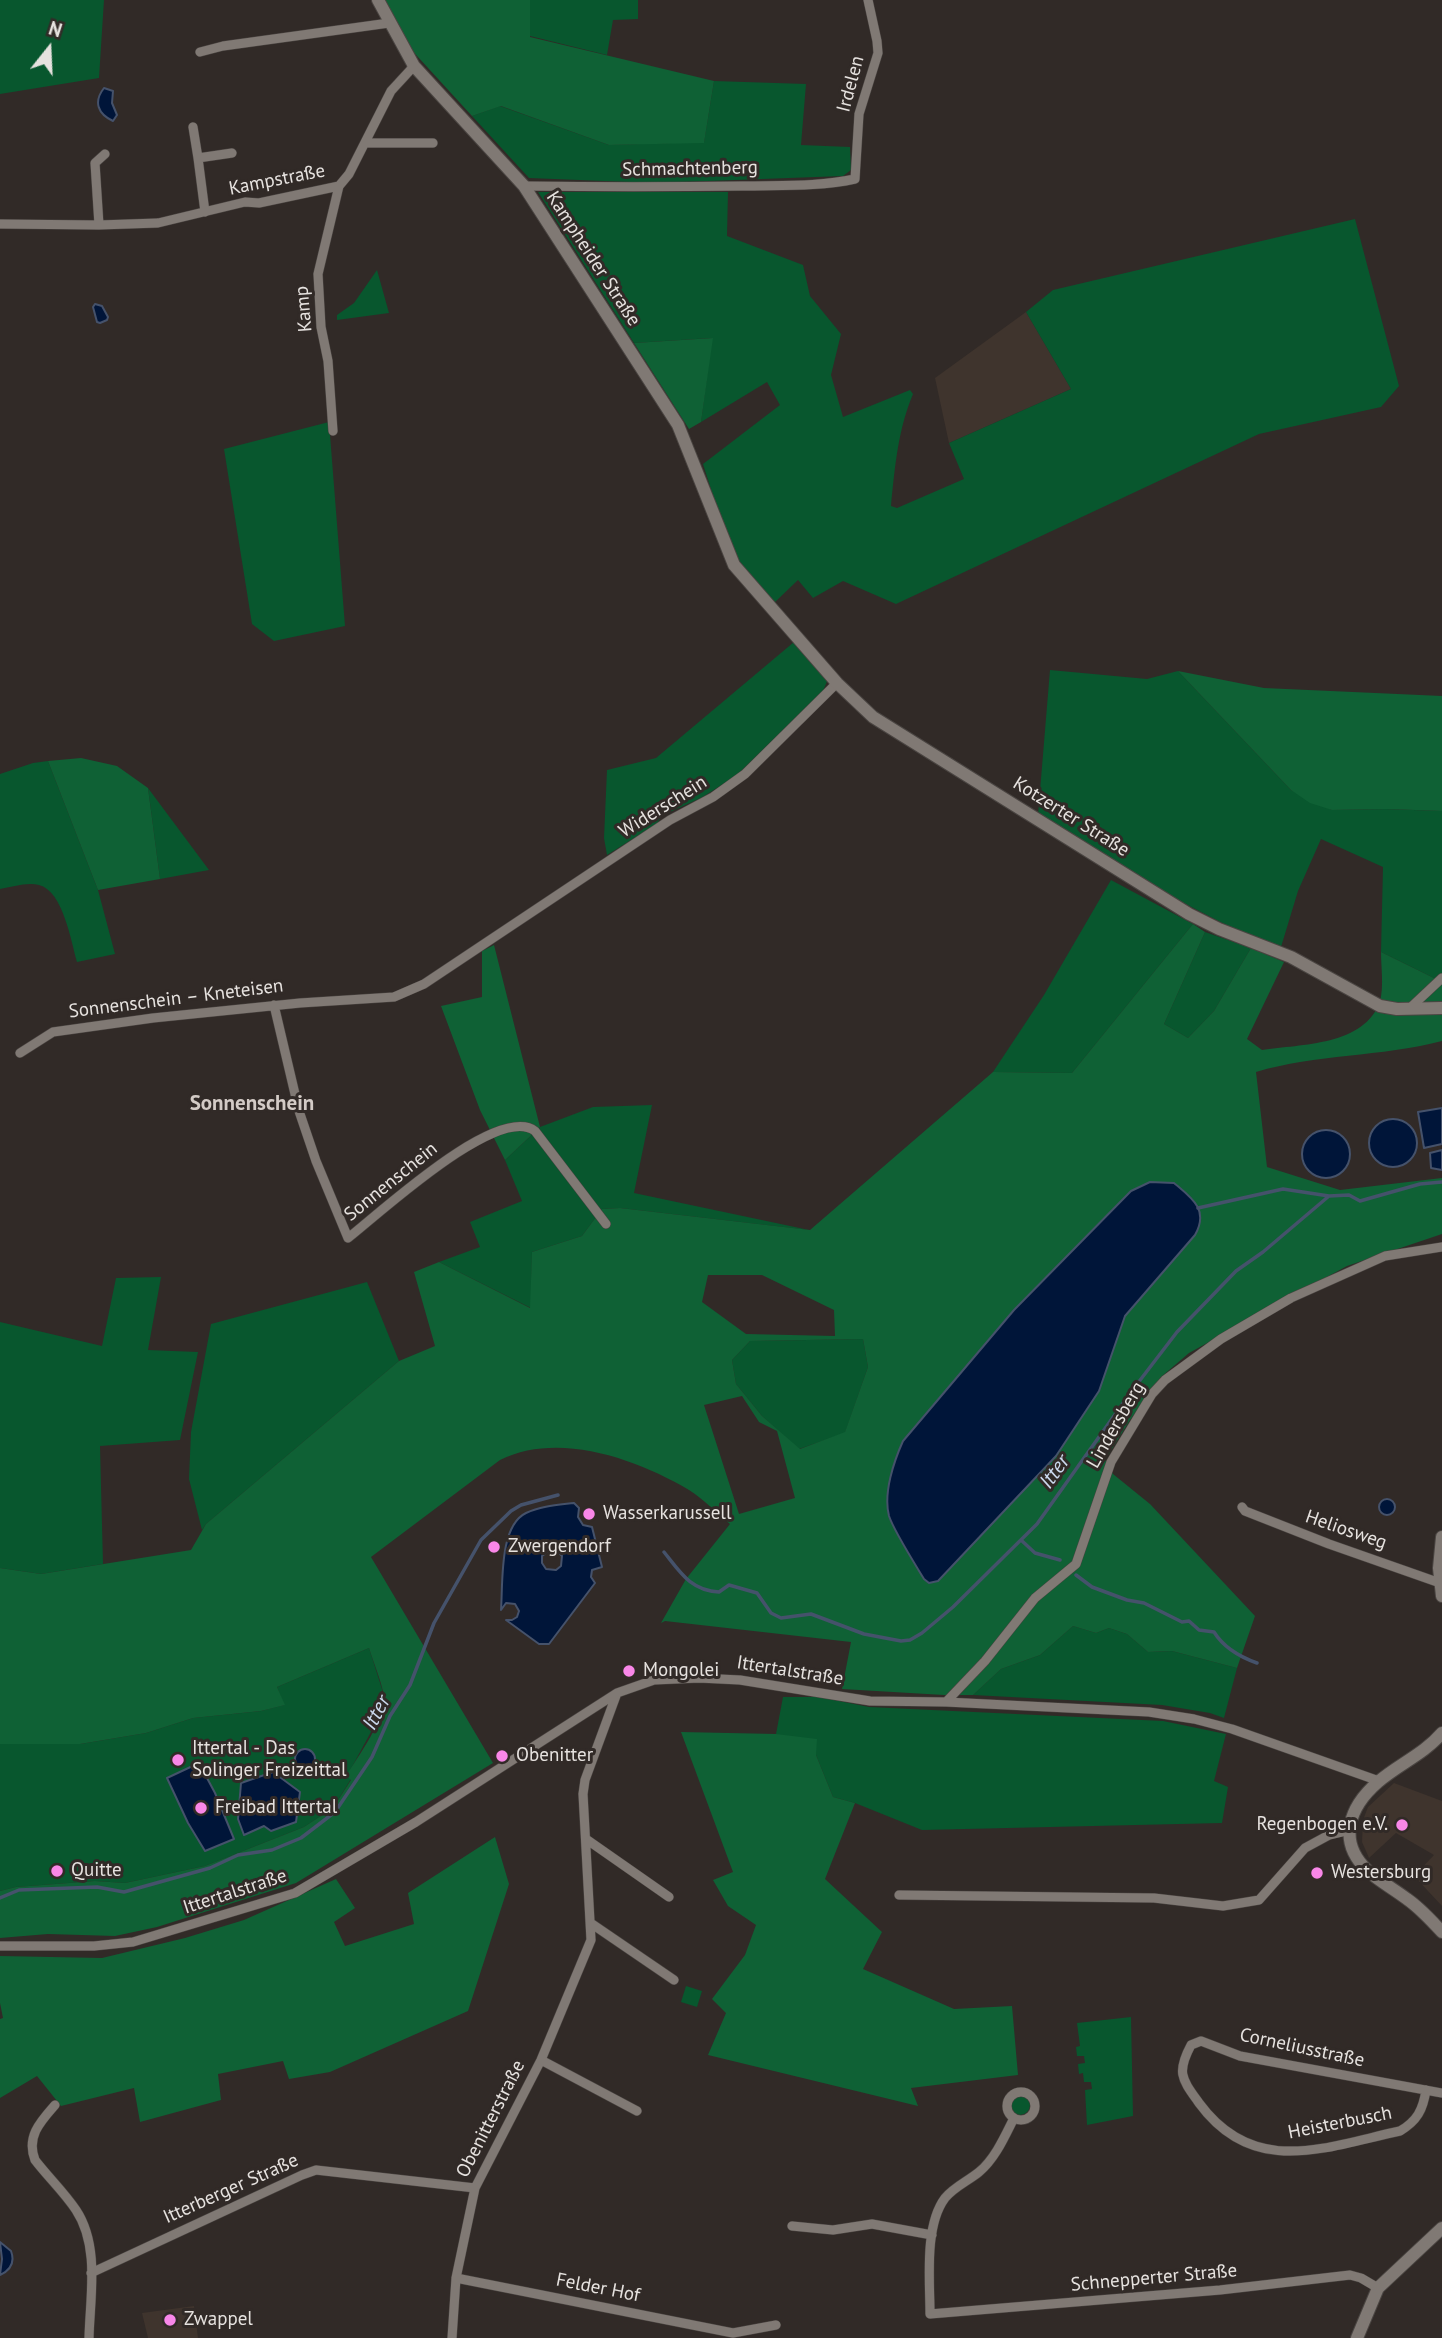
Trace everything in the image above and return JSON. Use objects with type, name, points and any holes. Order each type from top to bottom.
[{"type":"street","name":"Kampheider Straße","points":[[378,0],[414,66],[524,186],[678,425],[734,565]]},
{"type":"street","name":"Irdelen","points":[[855,178],[859,114],[878,53],[868,0]]},
{"type":"street","points":[[200,52],[223,46],[389,23]]},
{"type":"street","name":"Kampstraße","points":[[0,224],[158,223],[245,202],[259,202],[339,186],[349,174],[391,91],[414,66]]},
{"type":"street","name":"Kampstraße","points":[[193,127],[205,212]]},
{"type":"street","points":[[365,143],[433,143]]},
{"type":"street","name":"Kampstraße","points":[[198,158],[232,153]]},
{"type":"street","points":[[99,225],[95,163],[105,154]]},
{"type":"street","name":"Schmachtenberg","points":[[524,186],[777,185],[838,183],[855,178]]},
{"type":"street","name":"Kamp","points":[[333,431],[318,274],[339,186]]},
{"type":"street","name":"Kotzerter Straße","points":[[734,565],[837,683],[873,716],[1189,914],[1219,929],[1291,957],[1380,1006],[1442,1008]]},
{"type":"street","name":"Widerschein","points":[[300,1003],[394,997],[424,984],[670,820],[713,797],[745,774],[837,683]]},
{"type":"street","points":[[1408,1009],[1442,978]]},
{"type":"street","name":"Sonnenschein – Kneteisen","points":[[20,1053],[53,1032],[300,1003]]},
{"type":"street","name":"Sonnenschein","points":[[274,1005],[299,1111],[316,1161],[348,1238],[449,1157],[490,1133],[521,1127],[535,1131],[606,1224]]},
{"type":"street","name":"Lindersberg","points":[[946,1702],[985,1661],[1035,1598],[1076,1564],[1111,1462],[1152,1394],[1164,1380],[1221,1339],[1291,1298],[1385,1256],[1442,1247]]},
{"type":"street","name":"Heliosweg","points":[[1242,1507],[1245,1511],[1441,1590]]},
{"type":"street","points":[[1441,1590],[1439,1553],[1442,1537]]},
{"type":"street","name":"Ittertalstraße","points":[[0,1946],[94,1946],[133,1942],[295,1893],[416,1822],[617,1693],[654,1680],[740,1679],[870,1701],[1149,1712],[1194,1719],[1232,1729],[1379,1781]]},
{"type":"street","name":"Obenitterstraße","points":[[452,2338],[456,2278],[475,2188],[541,2060],[591,1940],[583,1794],[585,1780],[617,1693]]},
{"type":"street","points":[[1442,1733],[1426,1749],[1379,1781],[1356,1807],[1350,1830],[1350,1845],[1361,1864],[1411,1902],[1442,1932]]},
{"type":"street","points":[[899,1895],[1154,1898],[1223,1906],[1259,1900],[1305,1848],[1329,1835],[1350,1830]]},
{"type":"street","points":[[586,1839],[669,1897]]},
{"type":"street","points":[[592,1924],[674,1980]]},
{"type":"street","name":"Corneliusstraße","points":[[1182,2078],[1183,2061],[1191,2045],[1201,2041],[1240,2056],[1442,2093]]},
{"type":"street","points":[[541,2060],[637,2111]]},
{"type":"street","name":"Heisterbusch","points":[[1182,2078],[1204,2110],[1225,2131],[1247,2144],[1280,2152],[1303,2151],[1400,2131],[1413,2124],[1421,2112],[1426,2090]]},
{"type":"street","points":[[55,2105],[34,2132],[31,2150],[35,2160],[76,2209],[84,2224],[90,2246],[89,2338]]},
{"type":"street","points":[[792,2226],[833,2230],[872,2224],[932,2235],[935,2217],[943,2200],[950,2192],[981,2171],[1014,2118]]},
{"type":"street","name":"Itterberger Straße","points":[[91,2273],[316,2170],[475,2188]]},
{"type":"street","points":[[1357,2338],[1378,2288],[1442,2228]]},
{"type":"street","name":"Schnepperter Straße","points":[[932,2235],[930,2314],[1230,2290],[1350,2275],[1361,2277],[1378,2288]]},
{"type":"street","name":"Felder Hof","points":[[456,2278],[733,2335],[776,2325]]},
{"type":"shaded area","points":[[1026,312],[1071,389],[949,443],[935,378]]},
{"type":"shaded area","name":"Regenbogen e.V.","points":[[1394,1783],[1442,1801],[1442,1906],[1414,1876],[1434,1855],[1396,1833],[1369,1858],[1362,1842],[1363,1820],[1368,1807]]},
{"type":"shaded area","name":"Zwappel","points":[[194,2306],[198,2338],[148,2338],[142,2313]]},
{"type":"green space","points":[[0,0],[104,0],[99,78],[0,94]]},
{"type":"green space","points":[[385,0],[530,0],[530,37],[714,81],[704,143],[609,145],[501,106],[472,116],[407,45]]},
{"type":"green space","points":[[530,0],[638,0],[638,19],[613,20],[607,55],[530,36]]},
{"type":"green space","points":[[714,81],[806,84],[801,145],[850,147],[851,170],[843,176],[654,183],[529,178],[472,116],[500,106],[609,145],[704,142]]},
{"type":"green space","points":[[538,192],[728,192],[727,236],[803,265],[810,296],[841,334],[831,375],[843,417],[910,390],[913,394],[904,421],[896,462],[891,506],[897,508],[964,479],[949,443],[1071,389],[1026,312],[1053,290],[1355,219],[1399,386],[1381,407],[1259,434],[896,604],[843,581],[813,598],[798,580],[774,603],[730,549],[703,464],[780,405],[767,382],[701,422],[712,338],[634,343]]},
{"type":"green space","points":[[377,270],[389,313],[337,320],[337,315],[354,303]]},
{"type":"green space","points":[[713,338],[701,422],[689,429],[634,343]]},
{"type":"green space","points":[[329,422],[345,626],[274,641],[252,624],[224,449]]},
{"type":"green space","points":[[794,642],[828,679],[823,691],[736,776],[701,798],[661,816],[657,824],[607,855],[604,838],[607,770],[656,758]]},
{"type":"green space","points":[[1050,670],[1147,679],[1178,671],[1291,790],[1332,810],[1442,811],[1442,982],[1381,952],[1383,867],[1321,839],[1298,891],[1281,947],[1230,927],[1178,900],[1038,815]]},
{"type":"green space","points":[[1178,671],[1264,688],[1442,696],[1442,811],[1332,810],[1310,803],[1291,790]]},
{"type":"green space","points":[[81,758],[117,766],[148,788],[160,879],[98,890],[48,761]]},
{"type":"green space","points":[[48,761],[98,890],[115,954],[77,962],[65,918],[47,889],[30,884],[0,889],[0,774]]},
{"type":"green space","points":[[148,788],[209,870],[160,879]]},
{"type":"green space","points":[[1111,880],[1193,924],[1072,1073],[993,1072],[1044,995]]},
{"type":"green space","points":[[1193,924],[1205,932],[1164,1024],[1188,1038],[1214,1011],[1251,948],[1284,962],[1247,1039],[1262,1050],[1313,1044],[1346,1035],[1361,1027],[1372,1016],[1380,1001],[1381,952],[1442,982],[1442,1041],[1302,1062],[1256,1072],[1267,1167],[1340,1190],[1442,1178],[1442,1234],[1347,1266],[1189,1353],[1161,1377],[1105,1460],[1113,1474],[1150,1504],[1255,1616],[1237,1668],[1172,1651],[1148,1652],[1127,1634],[1109,1628],[1096,1633],[1073,1626],[1040,1655],[1001,1669],[973,1695],[842,1689],[851,1642],[665,1621],[661,1623],[686,1579],[730,1524],[694,1494],[645,1468],[597,1452],[547,1448],[523,1452],[500,1460],[371,1557],[493,1763],[296,1883],[157,1927],[115,1936],[48,1934],[0,1938],[0,1891],[16,1887],[95,1881],[125,1883],[205,1866],[304,1827],[333,1808],[351,1780],[346,1776],[376,1726],[384,1705],[384,1696],[369,1648],[277,1687],[285,1705],[261,1711],[193,1718],[146,1733],[80,1744],[0,1744],[0,1568],[41,1574],[191,1550],[206,1524],[399,1361],[435,1346],[414,1272],[439,1262],[530,1308],[532,1252],[582,1236],[602,1209],[620,1208],[810,1230],[993,1072],[1072,1073]],"holes":[[[1150,1182],[1195,1235],[1124,1316],[929,1583],[924,1579],[889,1516],[903,1441],[1014,1310],[1131,1191]],[[708,1275],[762,1275],[834,1310],[835,1336],[746,1334],[702,1302]],[[863,1339],[868,1367],[845,1432],[800,1449],[762,1416],[736,1384],[732,1360],[750,1341]],[[742,1396],[759,1422],[777,1431],[795,1498],[739,1514],[704,1405]]]},
{"type":"green space","points":[[1205,932],[1251,948],[1214,1011],[1188,1038],[1164,1024]]},
{"type":"green space","points":[[494,945],[540,1127],[505,1160],[480,1110],[441,1006],[482,997],[482,951]]},
{"type":"green space","points":[[652,1105],[634,1193],[809,1230],[620,1208],[602,1209],[582,1236],[532,1252],[531,1308],[439,1262],[480,1247],[470,1222],[522,1201],[505,1160],[540,1127],[593,1107]]},
{"type":"green space","points":[[161,1277],[148,1350],[198,1352],[180,1440],[100,1446],[103,1564],[41,1574],[0,1568],[0,1322],[102,1346],[116,1278]]},
{"type":"green space","points":[[367,1282],[399,1361],[202,1530],[189,1479],[191,1432],[211,1324]]},
{"type":"green space","points":[[863,1339],[868,1367],[845,1433],[799,1449],[762,1416],[736,1384],[732,1360],[750,1341]]},
{"type":"green space","points":[[1073,1626],[1096,1633],[1109,1628],[1127,1634],[1148,1652],[1172,1651],[1237,1668],[1224,1718],[1162,1705],[973,1695],[1001,1669],[1040,1655]]},
{"type":"green space","name":"Ittertal - Das Solinger Freizeittal","points":[[369,1648],[382,1689],[384,1708],[347,1776],[351,1779],[333,1808],[304,1827],[205,1866],[125,1883],[95,1881],[16,1887],[0,1891],[0,1744],[80,1744],[146,1733],[193,1718],[261,1711],[284,1705],[277,1687]]},
{"type":"green space","points":[[783,1697],[819,1697],[869,1707],[1163,1721],[1226,1734],[1214,1781],[1228,1787],[1222,1823],[922,1830],[833,1797],[816,1755],[776,1734]]},
{"type":"green space","points":[[681,1732],[776,1734],[817,1739],[816,1755],[833,1797],[855,1803],[825,1879],[882,1932],[863,1969],[954,2009],[1012,2006],[1018,2075],[911,2088],[918,2106],[708,2055],[726,2013],[712,1999],[745,1955],[756,1925],[728,1906],[713,1880],[733,1872]]},
{"type":"green space","points":[[495,1837],[509,1884],[468,2011],[330,2072],[289,2079],[283,2061],[218,2074],[221,2100],[140,2122],[134,2088],[61,2106],[37,2076],[0,2098],[0,2019],[3,2018],[0,2003],[0,1956],[102,1958],[185,1938],[244,1920],[336,1879],[355,1908],[334,1922],[345,1946],[414,1924],[408,1893]]},
{"type":"green space","points":[[686,1986],[702,1991],[697,2007],[681,2002]]},
{"type":"green space","points":[[1131,2017],[1133,2116],[1087,2125],[1085,2090],[1092,2089],[1091,2082],[1084,2082],[1083,2073],[1079,2074],[1078,2064],[1085,2063],[1084,2056],[1077,2056],[1076,2047],[1080,2046],[1077,2023]]},
{"type":"green space","points":[[1020,2095],[1027,2098],[1030,2105],[1027,2112],[1020,2115],[1013,2112],[1010,2105],[1013,2098]]},
{"type":"water","points":[[104,88],[113,91],[112,103],[117,115],[113,121],[104,115],[99,107],[99,98]]},
{"type":"water","points":[[95,304],[102,306],[107,320],[97,322],[93,307]]},
{"type":"water","points":[[1442,1108],[1442,1144],[1424,1148],[1418,1112]]},
{"type":"water","points":[[1393,1119],[1410,1126],[1417,1143],[1410,1160],[1393,1167],[1376,1160],[1369,1143],[1376,1126]]},
{"type":"water","points":[[1326,1130],[1343,1137],[1350,1154],[1343,1171],[1326,1178],[1309,1171],[1302,1154],[1309,1137]]},
{"type":"water","points":[[1442,1150],[1442,1170],[1431,1168],[1430,1153]]},
{"type":"water","points":[[1150,1182],[1174,1183],[1193,1200],[1200,1212],[1195,1235],[1125,1316],[1099,1391],[1056,1456],[938,1581],[929,1583],[910,1556],[889,1516],[888,1487],[903,1441],[1014,1310],[1131,1191]]},
{"type":"water","points":[[1384,1499],[1390,1499],[1395,1507],[1393,1513],[1384,1515],[1379,1510],[1379,1504]]},
{"type":"water","points":[[574,1503],[579,1508],[578,1517],[583,1525],[592,1527],[602,1567],[592,1570],[591,1577],[595,1583],[549,1644],[539,1644],[506,1620],[517,1617],[519,1611],[515,1604],[506,1603],[501,1610],[507,1542],[517,1520],[526,1513],[544,1507]],"holes":[[[550,1550],[557,1551],[562,1556],[561,1566],[556,1570],[546,1569],[542,1556]]]},
{"type":"water","points":[[305,1749],[312,1752],[315,1759],[312,1766],[305,1769],[298,1766],[295,1759],[298,1752]]},
{"type":"water","name":"Freibad Ittertal","points":[[199,1763],[234,1839],[205,1851],[188,1823],[167,1778]]},
{"type":"water","points":[[273,1772],[300,1792],[296,1822],[271,1831],[264,1826],[244,1835],[238,1819],[241,1783]]},
{"type":"water","points":[[0,2242],[11,2251],[13,2259],[7,2271],[0,2275],[2,2259]]},
{"type":"waterway","name":"Itter","points":[[664,1552],[681,1573],[701,1588],[719,1592],[729,1585],[757,1593],[771,1613],[781,1618],[811,1614],[864,1634],[901,1641],[910,1640],[953,1607],[1037,1524],[1177,1332],[1236,1271],[1263,1252],[1329,1196],[1349,1195],[1360,1201],[1420,1184],[1442,1182]]},
{"type":"waterway","points":[[1198,1208],[1283,1189],[1329,1196]]},
{"type":"waterway","name":"Itter","points":[[0,1898],[19,1890],[97,1887],[124,1892],[210,1868],[238,1855],[272,1850],[301,1838],[335,1812],[372,1757],[390,1716],[410,1685],[434,1623],[481,1540],[521,1505],[558,1495]]},
{"type":"waterway","points":[[1021,1540],[1035,1553],[1060,1560]]},
{"type":"waterway","points":[[1076,1575],[1092,1587],[1127,1600],[1144,1603],[1182,1622],[1189,1621],[1199,1630],[1214,1632],[1233,1651],[1257,1663]]},
{"type":"place","name":"Wasserkarussell","points":[[589,1514]]},
{"type":"place","name":"Zwergendorf","points":[[494,1547]]},
{"type":"place","name":"Mongolei","points":[[629,1671]]},
{"type":"place","name":"Obenitter","points":[[502,1756]]},
{"type":"place","name":"Ittertal - Das Solinger Freizeittal","points":[[178,1760]]},
{"type":"place","name":"Freibad Ittertal","points":[[201,1808]]},
{"type":"place","name":"Regenbogen e.V.","points":[[1402,1825]]},
{"type":"place","name":"Quitte","points":[[57,1871]]},
{"type":"place","name":"Westersburg","points":[[1317,1873]]},
{"type":"place","name":"Zwappel","points":[[170,2320]]},
{"type":"district","name":"Sonnenschein","points":[[252,1104]]}]
